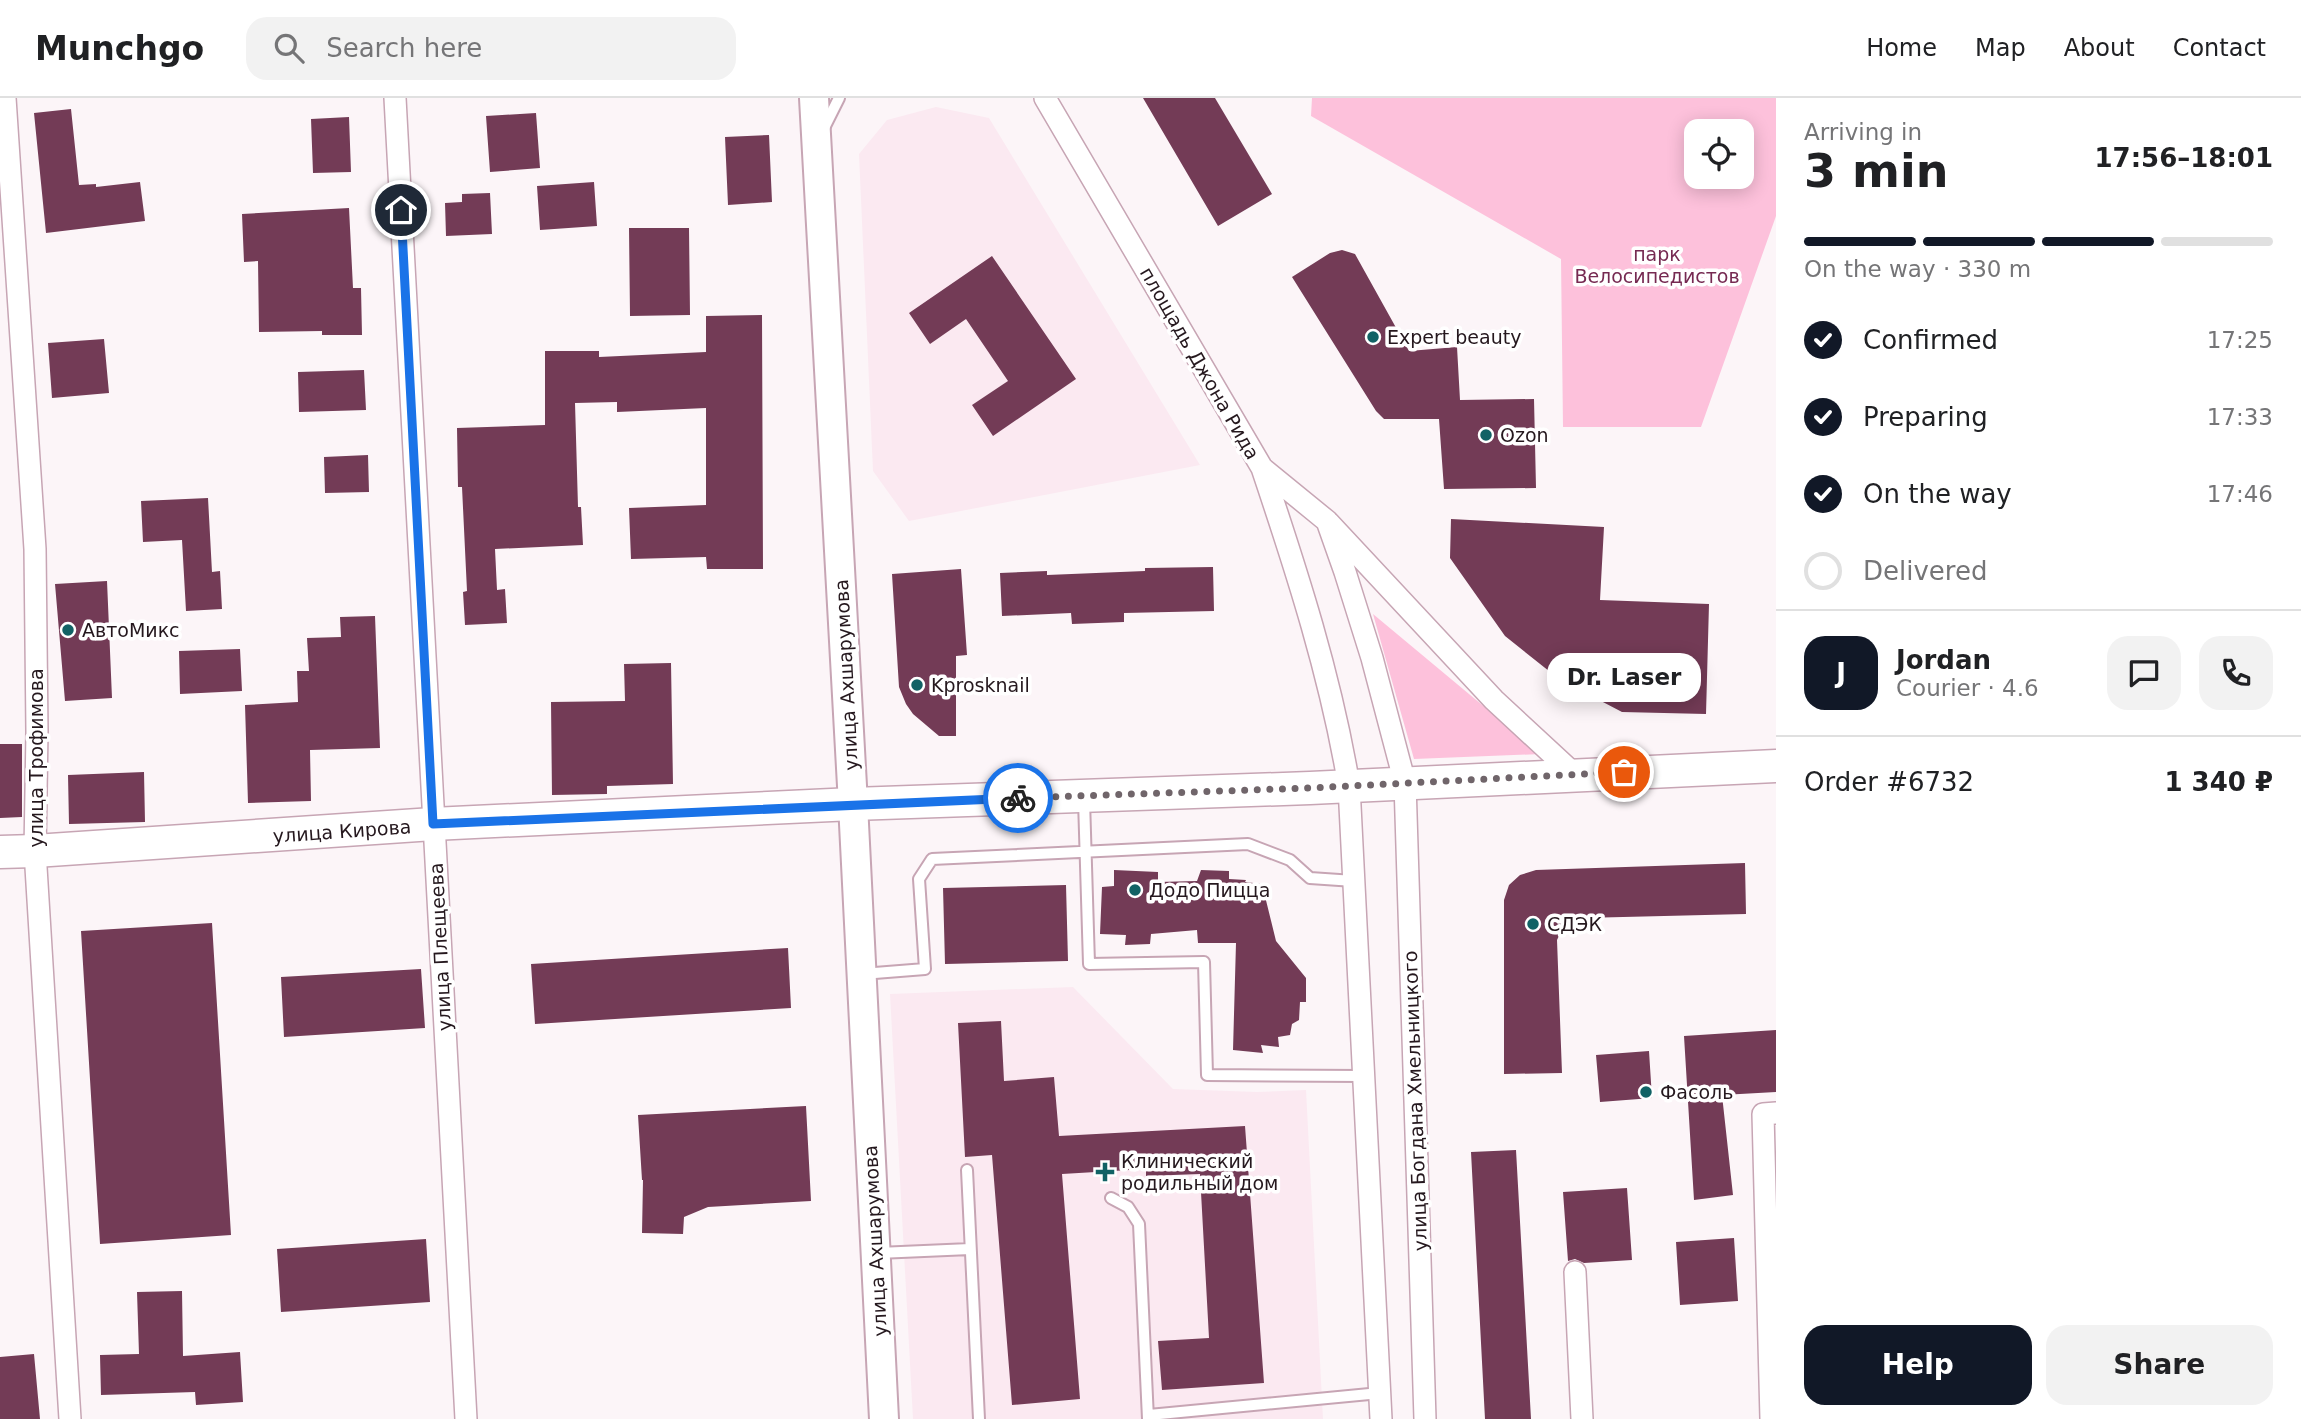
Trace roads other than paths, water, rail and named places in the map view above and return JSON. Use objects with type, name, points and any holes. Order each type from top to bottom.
[{"type":"main road","name":"улица Кирова","points":[[0,852],[433,824],[1776,766]]},
{"type":"street","name":"улица Трофимова","points":[[5,98],[35,549],[35,851],[70,1419]]},
{"type":"street","name":"улица Плещеева","points":[[395,98],[466,1419]]},
{"type":"street","name":"улица Ахшарумова","points":[[814,98],[884,1419]]},
{"type":"street","name":"площадь Джона Рида","points":[[1045,98],[1262,468],[1327,521],[1494,700],[1574,774]]},
{"type":"street","points":[[1262,468],[1299,579],[1325,672],[1342,741],[1349,786],[1381,1419]]},
{"type":"street","name":"улица Богдана Хмельницкого","points":[[1327,521],[1368,646],[1405,783],[1425,1419]]},
{"type":"street","points":[[1770,1114],[1771,1419]]},
{"type":"street","points":[[1575,1272],[1582,1419]]},
{"type":"lane","points":[[816,145],[839,98]]},
{"type":"lane","points":[[1084,796],[1088,964],[1204,962],[1206,1074],[1364,1076]]},
{"type":"lane","points":[[862,974],[925,969],[919,878],[932,859],[1248,844],[1290,860],[1310,878],[1354,881]]},
{"type":"lane","points":[[967,1170],[979,1419]]},
{"type":"lane","points":[[1111,1198],[1128,1207],[1139,1224],[1148,1417],[1380,1393]]},
{"type":"lane","points":[[876,1253],[970,1249]]},
{"type":"place","name":"Expert beauty","points":[[1373,337]]},
{"type":"place","name":"Ozon","points":[[1486,435]]},
{"type":"place","name":"АвтоМикс","points":[[68,630]]},
{"type":"place","name":"Kprosknail","points":[[917,685]]},
{"type":"place","name":"Dr. Laser","points":[[1624,772]]},
{"type":"place","name":"Додо Пицца","points":[[1135,890]]},
{"type":"place","name":"СДЭК","points":[[1533,924]]},
{"type":"place","name":"Фасоль","points":[[1646,1092]]},
{"type":"place","name":"Клинический родильный дом","points":[[1105,1172]]},
{"type":"park label","name":"парк Велосипедистов","points":[[1657,265]]}]
